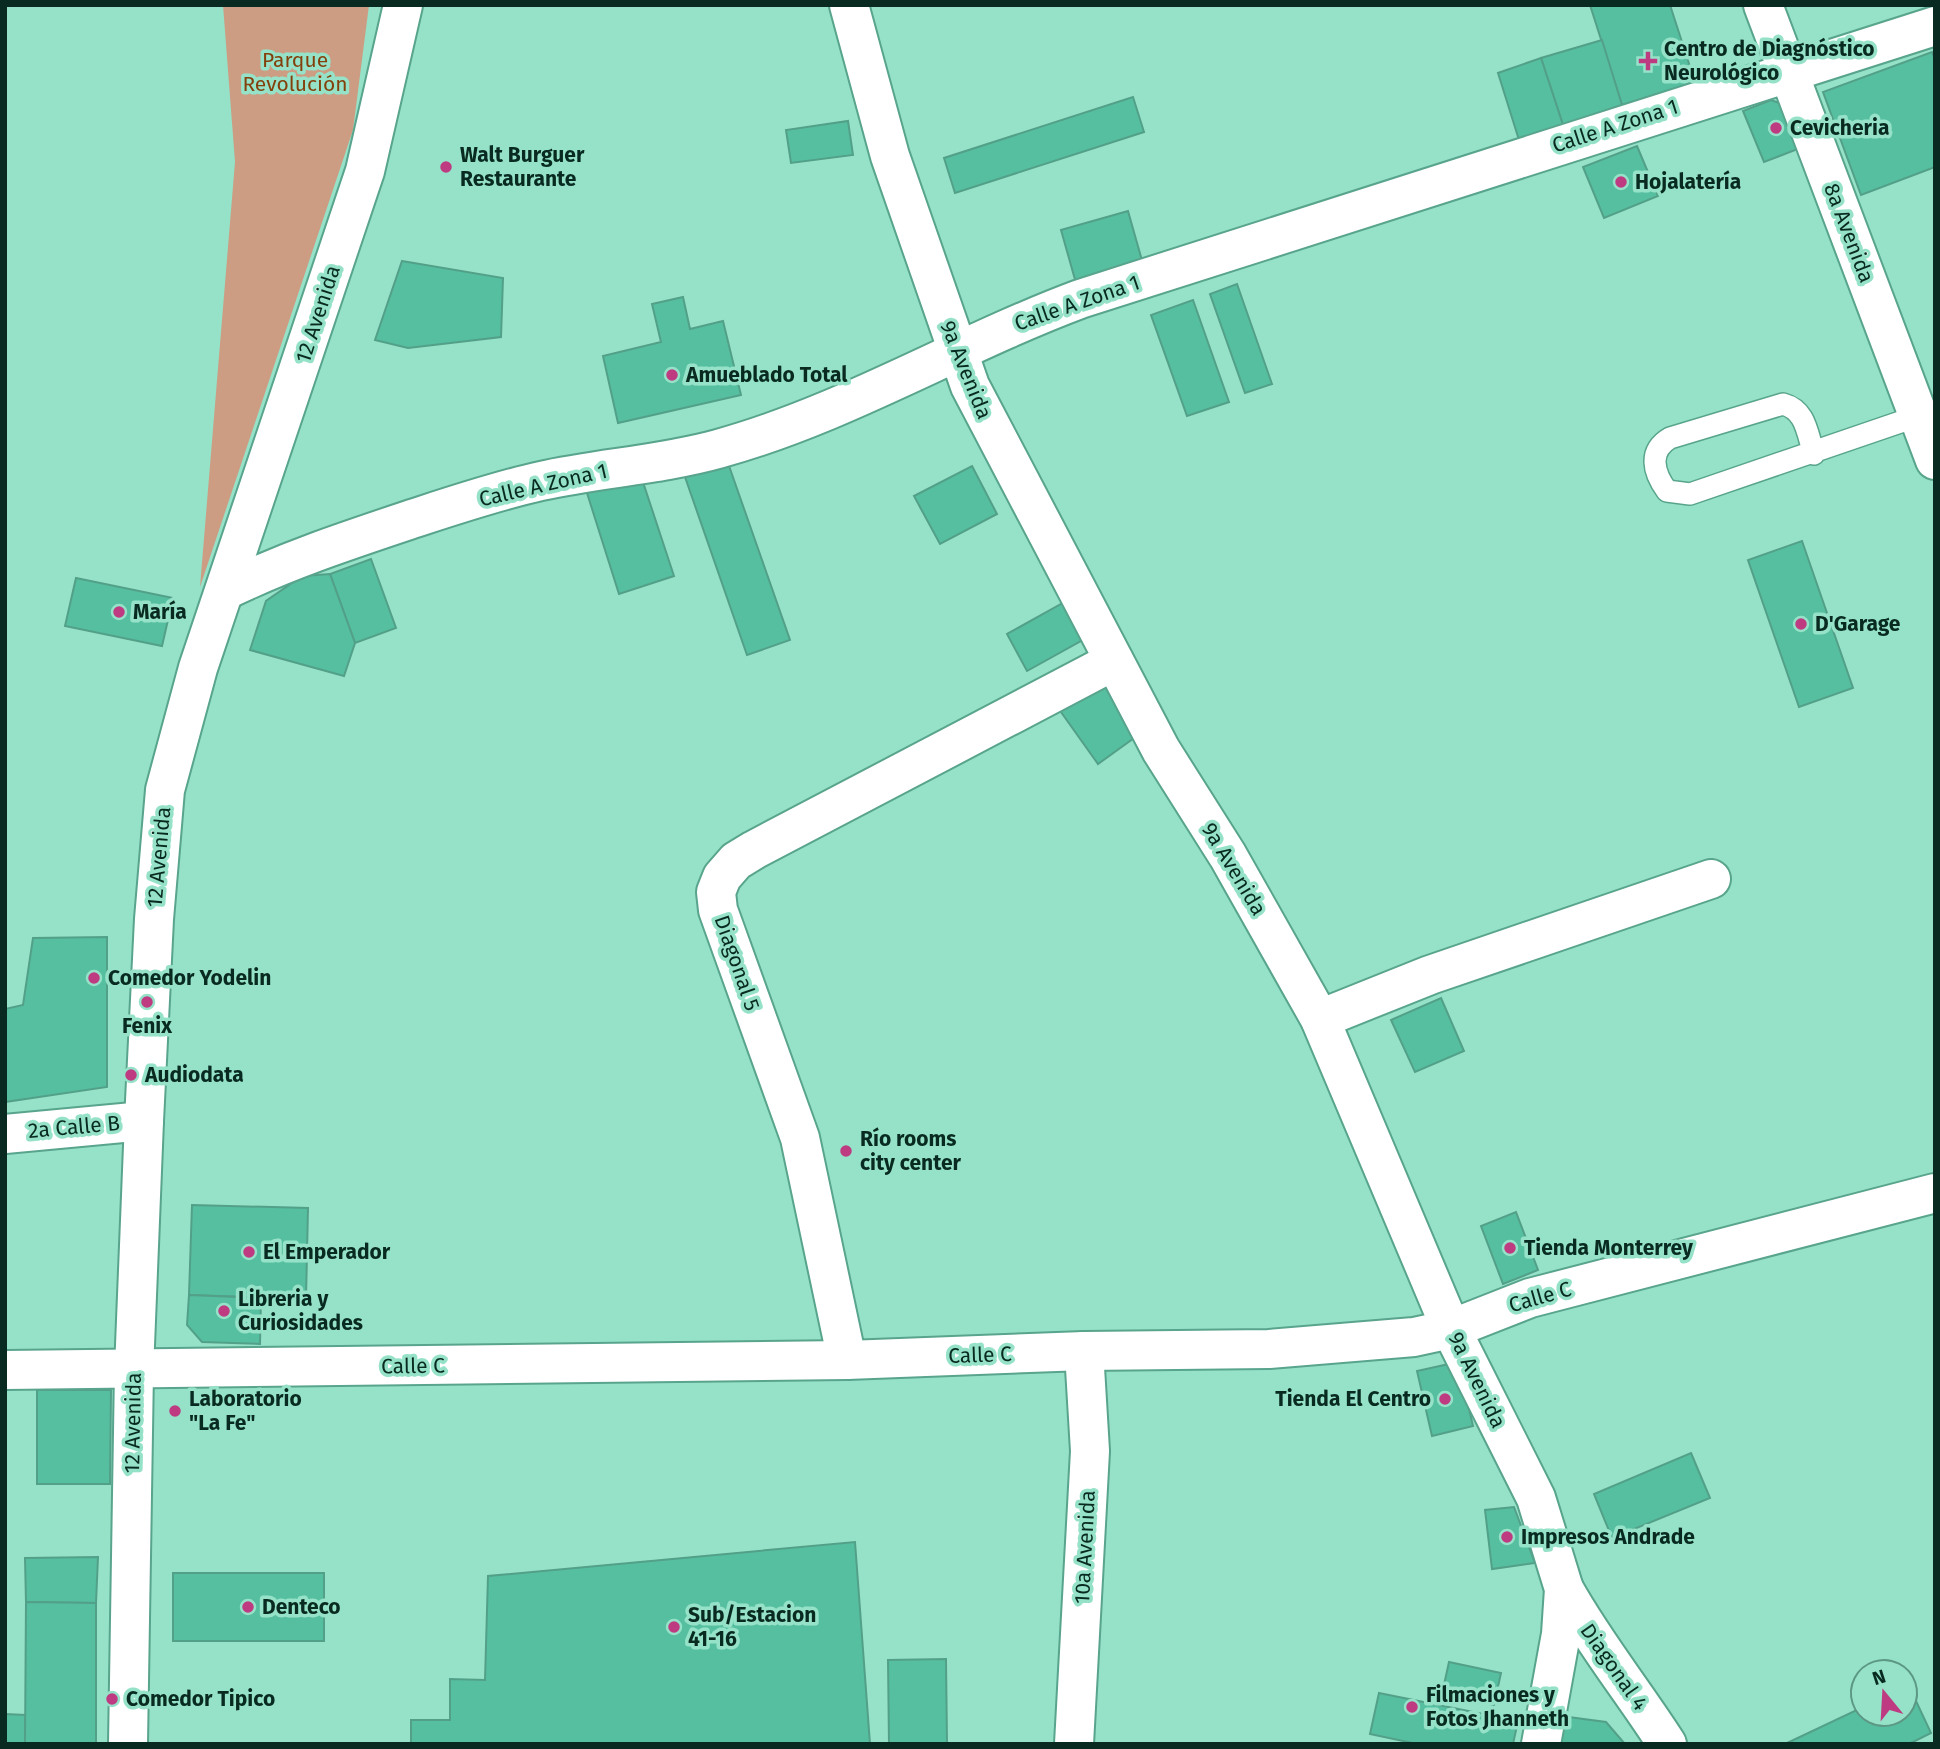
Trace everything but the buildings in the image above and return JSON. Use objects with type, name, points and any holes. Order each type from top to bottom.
[{"type":"street","name":"12 Avenida","points":[[128,1744],[134,1370],[154,919],[165,790],[198,668],[365,171],[403,5]]},
{"type":"street","name":"9a Avenida","points":[[849,5],[890,156],[956,350],[1000,448],[1161,750],[1228,856],[1320,1018],[1451,1329],[1536,1498],[1564,1589],[1561,1634],[1541,1744]]},
{"type":"street","name":"8a Avenida","points":[[1763,5],[1935,460]]},
{"type":"street","name":"Calle A Zona 1","points":[[226,590],[304,554],[504,491],[541,481],[719,449],[831,410],[901,380],[956,350],[1080,299],[1787,70],[1935,26]]},
{"type":"street","name":"Diagonal 5","points":[[847,1360],[800,1138],[724,932],[716,892],[723,877],[736,861],[754,850],[1114,661]]},
{"type":"street","points":[[1320,1018],[1430,975],[1711,879]]},
{"type":"street","name":"2a Calle B","points":[[5,1134],[144,1121]]},
{"type":"street","name":"Calle C","points":[[5,1370],[847,1360],[1084,1351],[1269,1349],[1414,1337],[1451,1329],[1530,1298],[1935,1193]]},
{"type":"street","name":"10a Avenida","points":[[1074,1744],[1090,1451],[1084,1351]]},
{"type":"street","name":"Diagonal 4","points":[[1564,1589],[1595,1642],[1629,1686],[1667,1744]]},
{"type":"lane","points":[[1814,454],[1802,415],[1795,407],[1783,404],[1670,438],[1660,444],[1654,455],[1660,482],[1667,491],[1678,495],[1690,494],[1814,454],[1918,416]]},
{"type":"green space","name":"Parque Revolución","points":[[223,5],[369,5],[353,130],[200,587],[235,162]]},
{"type":"place","name":"Centro de Diagnóstico Neurológico","points":[[1648,61]]},
{"type":"place","name":"Cevicheria","points":[[1776,128]]},
{"type":"place","name":"Walt Burguer Restaurante","points":[[446,167]]},
{"type":"place","name":"Hojalatería","points":[[1621,182]]},
{"type":"place","name":"Amueblado Total","points":[[672,375]]},
{"type":"place","name":"María","points":[[119,612]]},
{"type":"place","name":"D'Garage","points":[[1801,624]]},
{"type":"place","name":"Comedor Yodelin","points":[[94,978]]},
{"type":"place","name":"Fenix","points":[[147,1002]]},
{"type":"place","name":"Audiodata","points":[[131,1075]]},
{"type":"place","name":"Río rooms city center","points":[[846,1151]]},
{"type":"place","name":"Tienda Monterrey","points":[[1510,1248]]},
{"type":"place","name":"El Emperador","points":[[249,1252]]},
{"type":"place","name":"Libreria y Curiosidades","points":[[224,1311]]},
{"type":"place","name":"Tienda El Centro","points":[[1445,1399]]},
{"type":"place","name":"Laboratorio \"La Fe\"","points":[[175,1411]]},
{"type":"place","name":"Impresos Andrade","points":[[1507,1537]]},
{"type":"place","name":"Denteco","points":[[248,1607]]},
{"type":"place","name":"Sub/Estacion 41-16","points":[[674,1627]]},
{"type":"place","name":"Comedor Tipico","points":[[112,1699]]},
{"type":"place","name":"Filmaciones y Fotos Jhanneth","points":[[1412,1707]]}]
